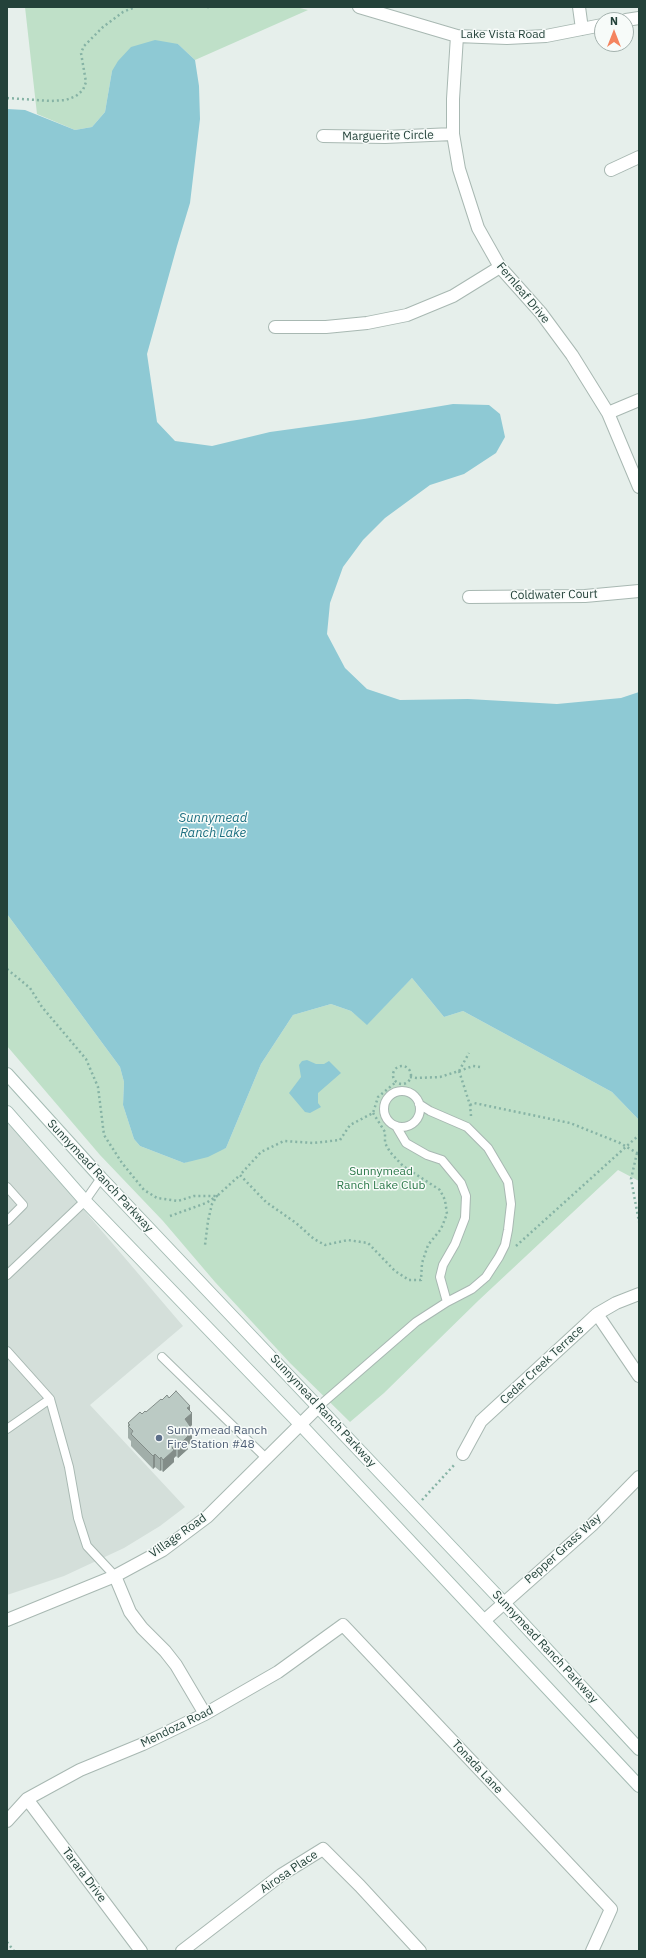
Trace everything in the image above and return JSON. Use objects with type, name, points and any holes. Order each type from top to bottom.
[{"type":"street","name":"Lake Vista Road","points":[[359,7],[457,36],[507,38],[546,36],[594,27]]},
{"type":"street","points":[[579,7],[582,29]]},
{"type":"street","name":"Fernleaf Drive","points":[[457,36],[452,98],[454,134],[459,170],[478,228],[500,267],[541,313],[572,355],[608,413],[639,487]]},
{"type":"street","name":"Marguerite Circle","points":[[323,136],[385,137],[454,134]]},
{"type":"street","points":[[611,170],[639,157]]},
{"type":"street","points":[[275,326],[326,328],[367,324],[407,315],[453,296],[500,267]]},
{"type":"street","points":[[608,413],[639,400]]},
{"type":"street","name":"Coldwater Court","points":[[469,596],[585,596],[639,591]]},
{"type":"street","name":"Sunnymead Ranch Parkway","points":[[7,1074],[101,1178],[504,1602],[639,1749]]},
{"type":"street","points":[[7,1112],[85,1201],[300,1424],[639,1786]]},
{"type":"street","name":"Cedar Creek Terrace","points":[[463,1454],[481,1422],[597,1314],[616,1303],[639,1294]]},
{"type":"street","points":[[597,1314],[639,1376]]},
{"type":"street","name":"Village Road","points":[[7,1620],[115,1576],[163,1550],[207,1517],[318,1406]]},
{"type":"street","name":"Pepper Grass Way","points":[[485,1620],[592,1525],[639,1477]]},
{"type":"street","points":[[115,1576],[130,1612],[142,1628],[165,1651],[176,1665],[205,1714]]},
{"type":"street","name":"Mendoza Road","points":[[7,1821],[27,1799],[80,1770],[143,1744],[205,1714],[278,1672],[343,1624]]},
{"type":"street","name":"Tonada Lane","points":[[343,1624],[611,1910],[592,1951]]},
{"type":"street","name":"Tarara Drive","points":[[27,1799],[141,1951]]},
{"type":"street","name":"Airosa Place","points":[[182,1951],[281,1875],[323,1849],[360,1886],[420,1951]]},
{"type":"lane","points":[[318,1406],[416,1322],[472,1289],[486,1277],[505,1245],[511,1204],[508,1182],[488,1148],[467,1127],[430,1111],[420,1104],[412,1094],[407,1091],[400,1091],[389,1096],[383,1107],[384,1113],[390,1124],[402,1127],[412,1124],[419,1115],[420,1104]]},
{"type":"lane","points":[[396,1126],[406,1143],[427,1155],[442,1160],[461,1183],[466,1196],[465,1218],[455,1244],[443,1265],[440,1277],[448,1302]]},
{"type":"lane","points":[[7,1275],[85,1201],[101,1178]]},
{"type":"lane","points":[[7,1187],[23,1205],[7,1221]]},
{"type":"lane","points":[[7,1352],[50,1399],[69,1467],[78,1518],[87,1546],[115,1576]]},
{"type":"lane","points":[[162,1357],[266,1458]]},
{"type":"lane","points":[[7,1429],[50,1399]]},
{"type":"path","points":[[7,98],[51,101],[66,100],[76,96],[84,90],[86,82],[81,53],[84,46],[103,27],[123,12],[135,7]]},
{"type":"path","points":[[206,7],[212,7]]},
{"type":"path","points":[[7,969],[30,988],[42,1007],[86,1059],[98,1087],[104,1135],[122,1163],[144,1190],[157,1198],[178,1201],[194,1196],[217,1196]]},
{"type":"path","points":[[469,1053],[459,1071],[470,1105],[471,1116]]},
{"type":"path","points":[[396,1082],[393,1077],[393,1072],[399,1066],[408,1069],[410,1077]]},
{"type":"path","points":[[410,1077],[440,1077],[473,1066],[480,1067]]},
{"type":"path","points":[[170,1216],[206,1203],[217,1196],[240,1175],[261,1152],[284,1141],[313,1143],[340,1140],[350,1125],[373,1112],[378,1097],[396,1082],[404,1083],[410,1077]]},
{"type":"path","points":[[470,1105],[474,1103],[570,1122],[627,1147],[638,1154],[631,1180],[639,1222]]},
{"type":"path","points":[[240,1175],[266,1202],[296,1223],[314,1239],[325,1245],[348,1240],[368,1243],[395,1271],[409,1280],[421,1280],[422,1263],[428,1245],[441,1229],[447,1214],[445,1200],[440,1190],[402,1166],[390,1152],[385,1143],[385,1132],[373,1112]]},
{"type":"path","points":[[514,1247],[639,1135]]},
{"type":"path","points":[[205,1245],[208,1221],[217,1196]]},
{"type":"path","points":[[414,1508],[463,1454]]},
{"type":"path","points":[[7,1942],[14,1951]]},
{"type":"shaded area","points":[[7,1120],[183,1326],[90,1405],[185,1507],[160,1526],[124,1548],[64,1576],[7,1595]]},
{"type":"green space","points":[[25,7],[296,7],[308,10],[195,60],[178,44],[112,71],[105,112],[92,127],[75,130],[37,114]]},
{"type":"green space","name":"Sunnymead Ranch Lake Club","points":[[7,914],[120,1067],[124,1082],[123,1105],[134,1139],[140,1146],[184,1163],[226,1148],[261,1064],[293,1015],[331,1004],[351,1011],[367,1024],[412,978],[444,1017],[463,1011],[612,1092],[639,1120],[639,1181],[618,1170],[479,1300],[384,1393],[350,1422],[290,1363],[215,1282],[163,1221],[100,1155],[7,1046]]},
{"type":"water","name":"Sunnymead Ranch Lake","points":[[155,40],[178,44],[195,60],[199,86],[200,119],[190,203],[147,354],[157,422],[175,441],[212,446],[270,432],[364,419],[453,404],[489,405],[500,414],[505,437],[496,453],[464,474],[430,485],[385,518],[363,540],[343,567],[330,603],[327,634],[345,668],[367,689],[400,700],[468,699],[557,704],[621,698],[639,692],[639,1120],[612,1092],[463,1011],[444,1017],[412,978],[367,1025],[351,1011],[331,1004],[293,1015],[261,1064],[226,1148],[208,1157],[184,1163],[140,1146],[134,1139],[123,1105],[124,1082],[120,1067],[7,914],[7,109],[25,110],[75,130],[92,127],[105,112],[112,71],[118,61],[131,47]]},
{"type":"water","points":[[307,1060],[316,1064],[324,1064],[329,1061],[341,1073],[318,1093],[318,1103],[321,1107],[310,1113],[305,1112],[289,1093],[301,1077],[299,1065],[302,1061]]},
{"type":"building","name":"Sunnymead Ranch Fire Station #48","points":[[176,1391],[190,1406],[187,1408],[192,1413],[185,1419],[192,1429],[186,1434],[188,1436],[178,1446],[176,1444],[172,1448],[174,1450],[163,1460],[155,1454],[153,1456],[131,1434],[133,1431],[128,1426],[130,1425],[128,1423],[140,1412],[142,1414],[145,1411],[146,1412],[161,1399],[162,1400],[167,1395],[169,1398]]},
{"type":"place","name":"Sunnymead Ranch Fire Station #48","points":[[159,1438]]}]
